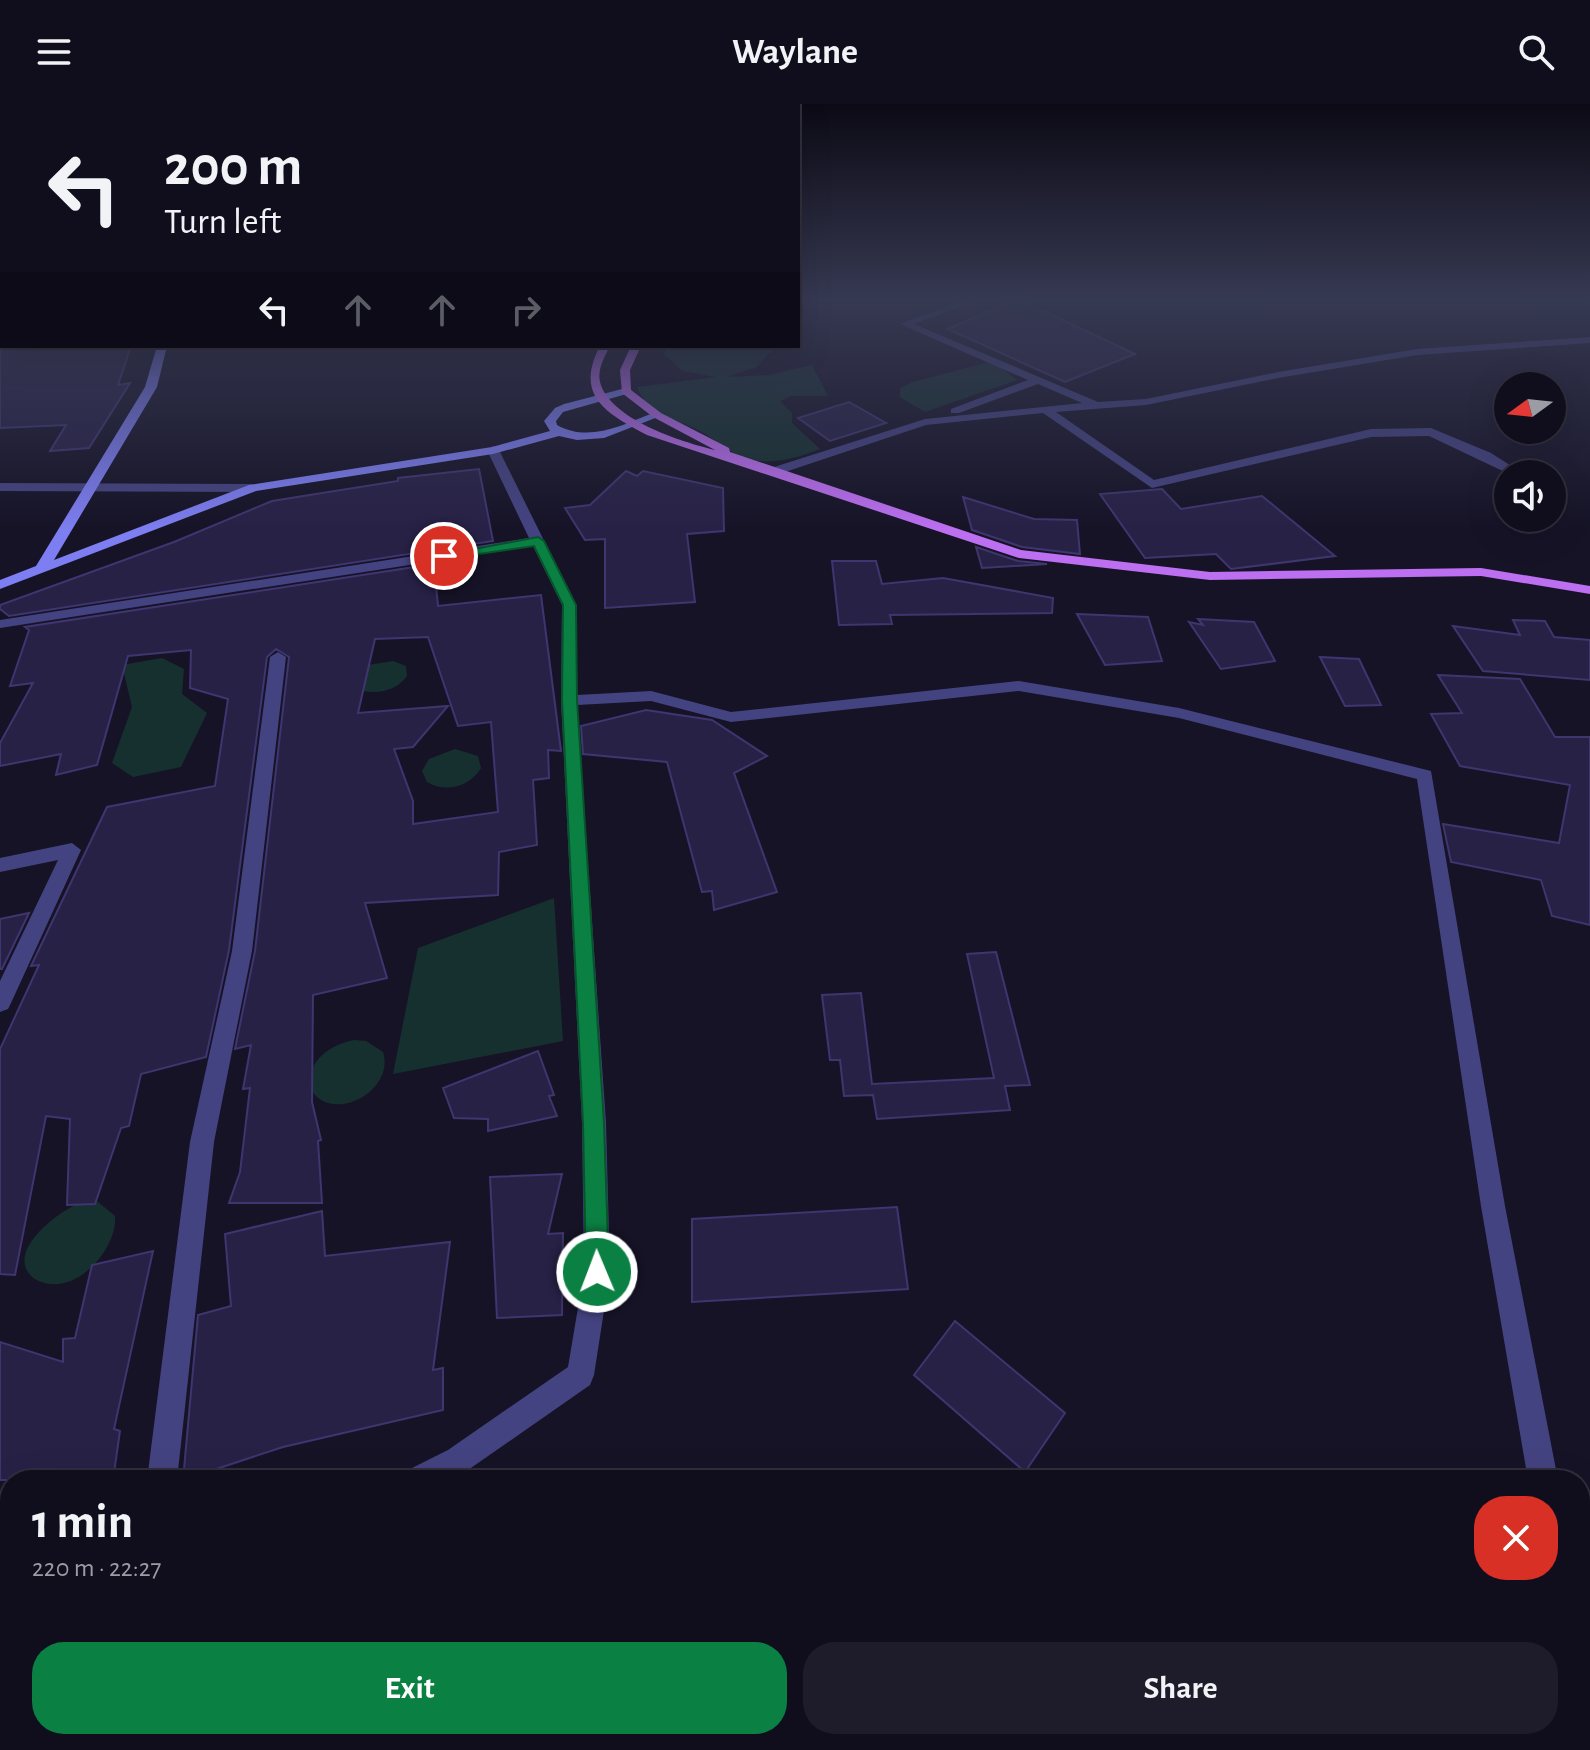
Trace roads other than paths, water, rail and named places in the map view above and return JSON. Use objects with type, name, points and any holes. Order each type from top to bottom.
[{"type":"main road","points":[[595,377],[601,397],[665,442],[707,455],[730,456],[1019,554],[1210,576],[1481,572],[1590,590]]},
{"type":"main road","points":[[625,377],[626,391],[657,415],[722,448],[730,456]]},
{"type":"street","points":[[41,569],[151,387],[154,377]]},
{"type":"street","points":[[1031,377],[1098,405]]},
{"type":"street","points":[[925,422],[1146,402],[1269,377]]},
{"type":"street","points":[[775,471],[925,422],[1039,380]]},
{"type":"street","points":[[559,432],[550,421],[559,410],[626,391]]},
{"type":"street","points":[[1045,409],[1152,484],[1371,433],[1431,432],[1494,462]]},
{"type":"street","points":[[0,487],[253,488],[493,450],[559,432],[595,436],[657,415]]},
{"type":"street","points":[[438,1470],[458,1460],[580,1375],[597,1259],[594,1123],[569,700],[569,605],[493,450]]},
{"type":"street","points":[[0,585],[253,488]]},
{"type":"street","points":[[0,624],[538,541]]},
{"type":"street","points":[[163,1470],[202,1142],[242,951],[278,657]]},
{"type":"street","points":[[569,700],[651,696],[731,717],[1019,686],[1179,713],[1425,775],[1493,1206],[1541,1470]]},
{"type":"street","points":[[0,865],[72,850],[0,1003]]}]
